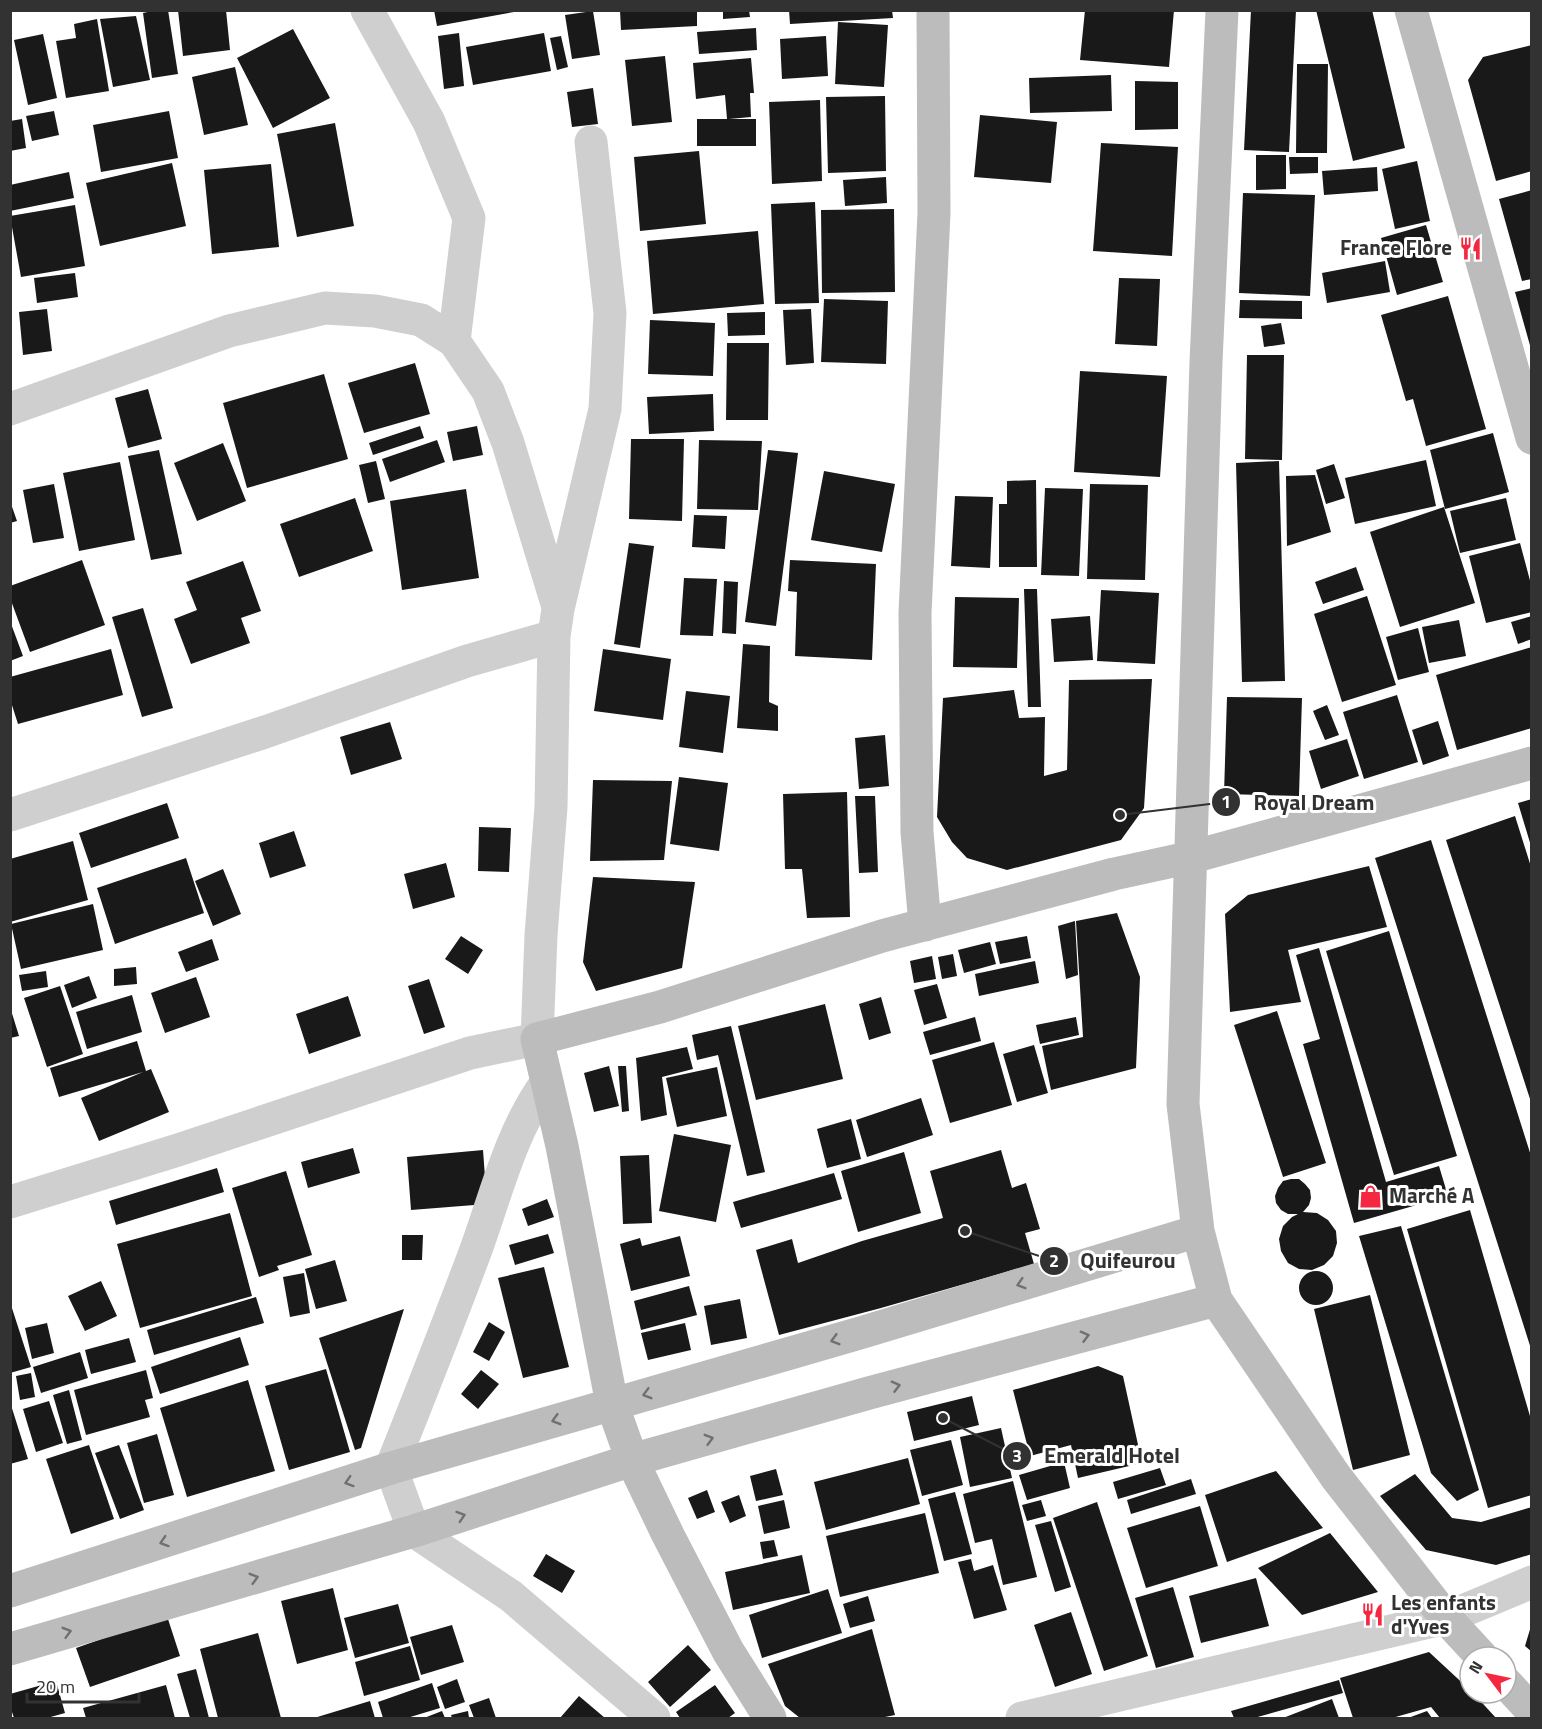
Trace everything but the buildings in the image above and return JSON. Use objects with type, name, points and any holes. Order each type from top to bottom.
[{"type":"street","points":[[367,10],[429,122],[469,219],[454,341]]},
{"type":"street","points":[[925,925],[918,832],[915,613],[934,213],[933,10]]},
{"type":"street","points":[[1222,10],[1206,362],[1183,1104],[1198,1231],[1216,1300],[1336,1477],[1446,1618],[1471,1645]]},
{"type":"street","points":[[1414,11],[1532,438]]},
{"type":"street","points":[[591,142],[610,313],[605,409],[556,622],[551,807],[541,935],[537,1039],[562,1146],[612,1404],[632,1460],[728,1651],[770,1719]]},
{"type":"street","points":[[10,409],[229,331],[326,308],[375,311],[422,320],[454,341],[488,391],[524,493],[556,622]]},
{"type":"street","points":[[10,815],[265,732],[467,661],[556,622]]},
{"type":"street","points":[[10,1202],[178,1150],[470,1053],[537,1039],[660,1007],[882,936],[1114,874],[1192,857],[1532,763]]},
{"type":"street","points":[[546,1083],[529,1107],[516,1136],[474,1254],[391,1468],[414,1531],[512,1596],[654,1719]]},
{"type":"street","points":[[10,1591],[391,1468],[860,1333],[1198,1231]]},
{"type":"street","points":[[10,1649],[414,1531],[632,1460],[869,1393],[1216,1300]]},
{"type":"street","points":[[1022,1719],[1446,1618],[1532,1582]]},
{"type":"street","points":[[1518,1696],[1532,1711]]},
{"type":"place","name":"France Flore","points":[[1470,248]]},
{"type":"place","name":"Royal Dream","points":[[1120,815]]},
{"type":"place","name":"Marché A","points":[[1371,1196]]},
{"type":"place","name":"Quifeurou","points":[[965,1231]]},
{"type":"place","name":"Emerald Hotel","points":[[943,1418]]},
{"type":"place","name":"Les enfants d'Yves","points":[[1373,1615]]}]
